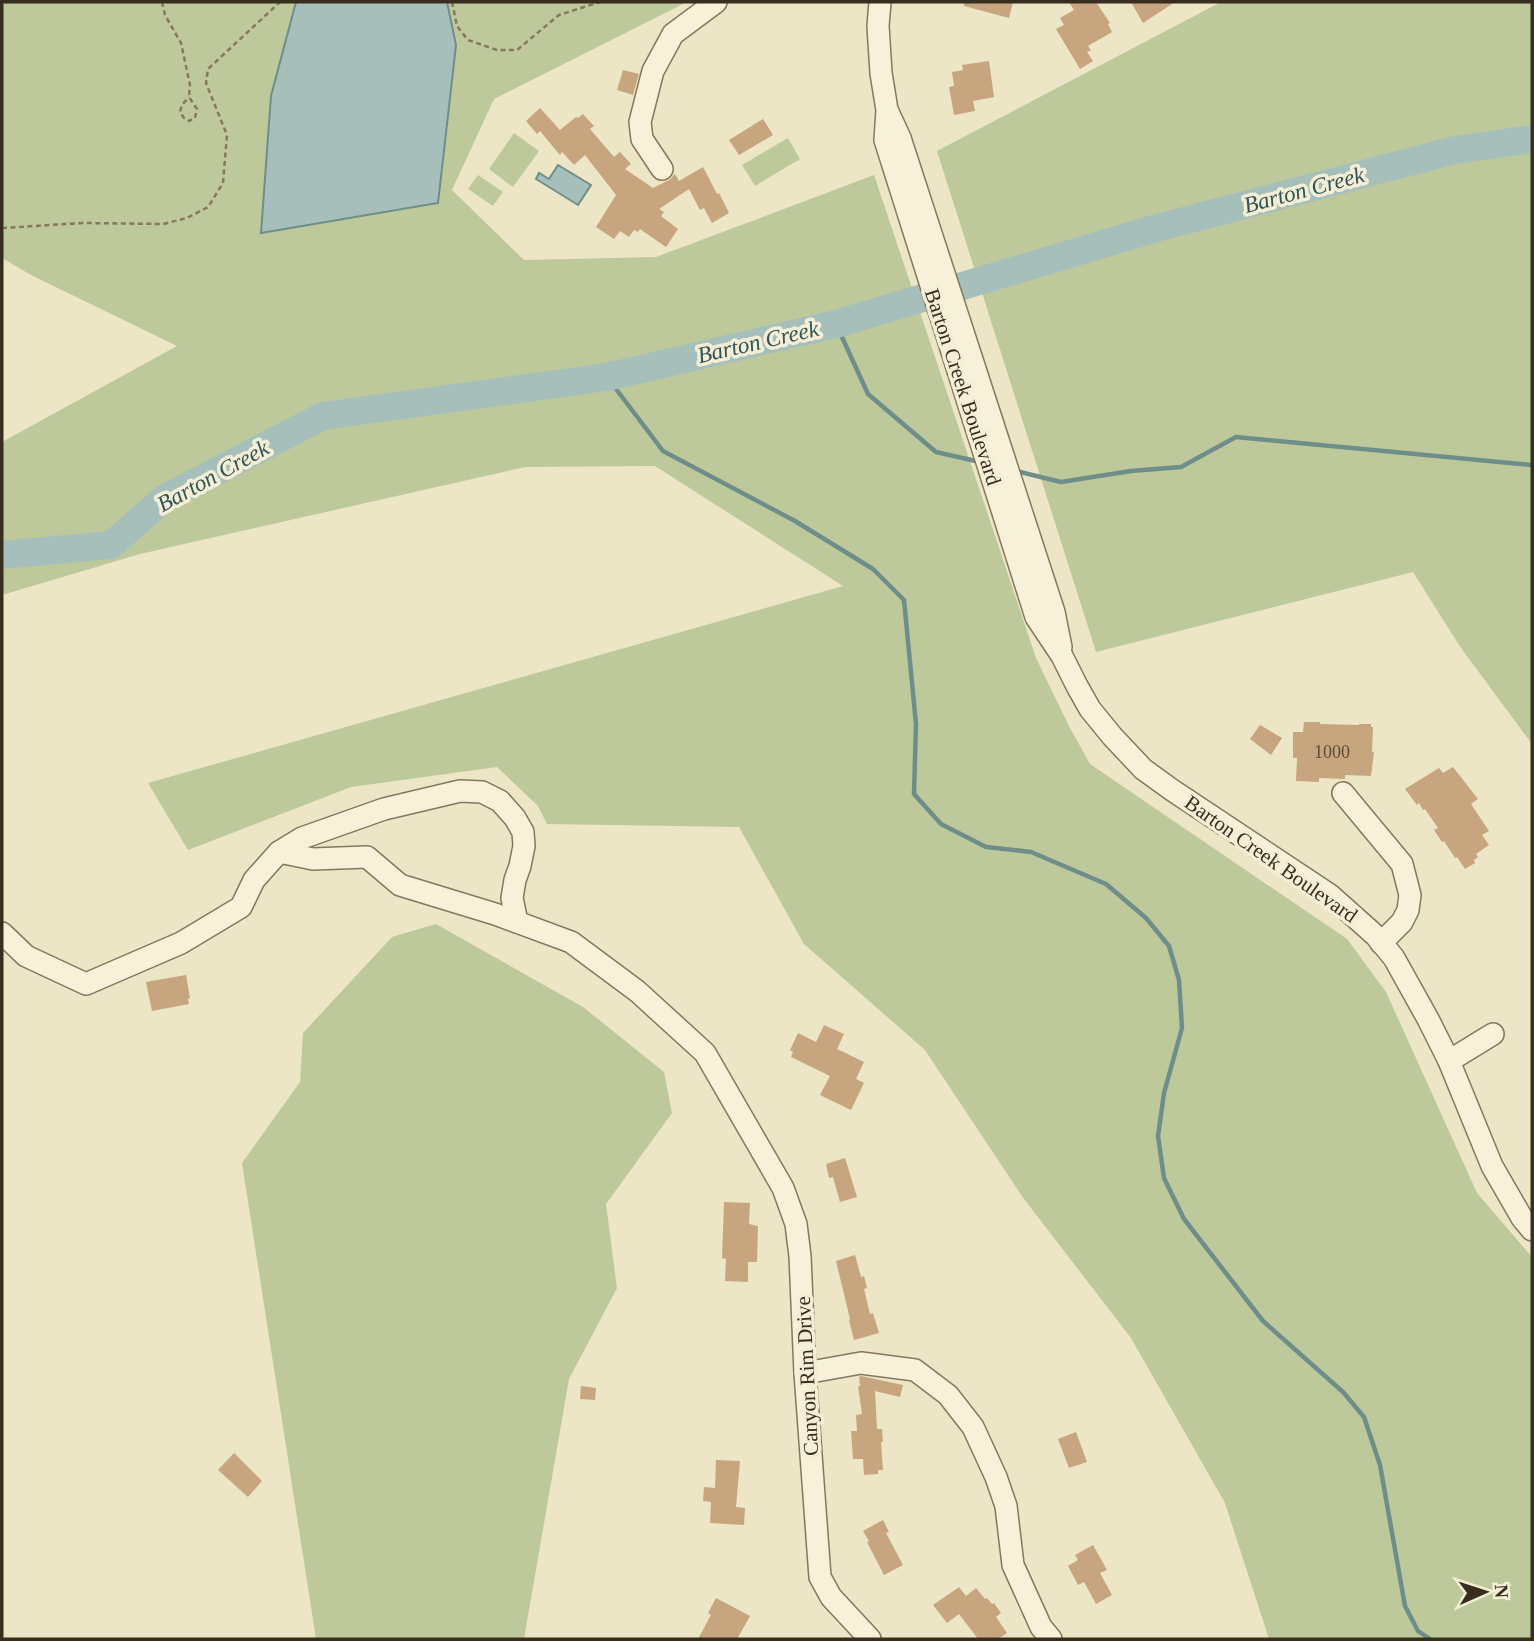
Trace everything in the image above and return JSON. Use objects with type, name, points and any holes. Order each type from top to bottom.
[{"type":"street","points":[[662,169],[642,139],[640,122],[653,71],[673,34],[716,2]]},
{"type":"street","name":"Barton Creek Boulevard","points":[[880,2],[878,26],[881,73],[893,139],[1045,615],[1077,686],[1090,709],[1143,769],[1330,895],[1355,915],[1394,958],[1449,1061],[1492,1166],[1522,1219],[1532,1230]]},
{"type":"street","points":[[2,933],[26,956],[86,984],[181,943],[241,907],[254,880],[279,852],[302,838],[384,809],[460,791],[482,793],[500,801],[523,832],[524,846],[512,898],[517,922]]},
{"type":"street","points":[[1343,793],[1402,864],[1405,874],[1410,895],[1408,910],[1402,922],[1381,943]]},
{"type":"street","name":"Canyon Rim Drive","points":[[279,852],[313,859],[367,857],[400,885],[572,942],[637,991],[705,1053],[783,1188],[796,1224],[820,1577],[831,1597],[870,1639]]},
{"type":"street","points":[[1449,1061],[1493,1034]]},
{"type":"street","points":[[805,1373],[861,1363],[915,1370],[948,1395],[974,1427],[996,1477],[1006,1506],[1013,1565],[1041,1627],[1051,1639]]},
{"type":"path","points":[[162,2],[165,15],[181,43],[190,85],[189,97],[180,112],[189,121],[195,118],[197,109],[189,97]]},
{"type":"path","points":[[2,228],[83,223],[163,224],[187,218],[208,207],[223,183],[227,135],[206,83],[208,69],[280,2]]},
{"type":"path","points":[[452,2],[457,26],[468,40],[498,50],[517,50],[559,15],[600,2]]},
{"type":"green space","points":[[2,2],[687,2],[494,99],[452,190],[524,260],[656,257],[874,175],[1036,658],[1090,764],[1347,939],[1386,992],[1477,1193],[1532,1257],[1532,1639],[1269,1639],[1225,1503],[1131,1338],[1024,1199],[925,1050],[804,944],[739,827],[547,824],[538,806],[497,767],[351,787],[188,850],[148,783],[843,586],[655,466],[525,467],[140,554],[2,595],[2,442],[177,346],[31,275],[2,258]]},
{"type":"green space","points":[[1221,2],[1532,2],[1532,744],[1461,648],[1413,572],[1096,652],[937,151]]},
{"type":"green space","points":[[514,133],[539,151],[513,187],[489,169]]},
{"type":"green space","points":[[788,138],[800,159],[755,186],[742,165]]},
{"type":"green space","points":[[478,175],[503,192],[493,206],[468,189]]},
{"type":"green space","points":[[436,924],[583,1007],[664,1072],[672,1113],[606,1204],[617,1288],[569,1379],[524,1639],[316,1639],[242,1163],[300,1082],[303,1033],[392,937]]},
{"type":"water","points":[[296,2],[447,2],[456,45],[438,203],[261,233],[271,96]]},
{"type":"water","points":[[558,165],[591,185],[578,205],[536,179],[539,173],[549,179]]},
{"type":"building","points":[[964,2],[1013,2],[1009,18],[964,6]]},
{"type":"building","points":[[1069,2],[1096,2],[1110,23],[1108,24],[1112,32],[1088,46],[1091,50],[1087,52],[1093,61],[1080,69],[1056,29],[1064,25],[1060,18],[1074,10]]},
{"type":"building","points":[[1131,2],[1175,2],[1143,23]]},
{"type":"building","points":[[989,61],[994,97],[973,101],[975,111],[954,115],[949,87],[954,86],[952,72],[963,70],[962,65]]},
{"type":"building","points":[[623,70],[639,74],[633,95],[617,90]]},
{"type":"building","points":[[540,108],[560,130],[583,114],[594,126],[590,129],[614,157],[620,152],[631,164],[625,169],[653,188],[675,174],[679,181],[703,167],[729,213],[712,223],[704,208],[700,210],[689,189],[659,209],[664,212],[661,216],[678,229],[666,247],[640,229],[638,232],[634,230],[629,237],[620,231],[614,239],[596,227],[616,195],[585,155],[574,165],[562,152],[560,155],[540,131],[537,134],[526,121]]},
{"type":"building","points":[[763,119],[773,135],[739,155],[729,140]]},
{"type":"building","points":[[1304,722],[1371,724],[1374,752],[1371,776],[1345,775],[1345,779],[1296,781],[1297,758],[1293,758],[1293,732],[1303,732]]},
{"type":"building","points":[[1260,725],[1282,738],[1271,755],[1250,739]]},
{"type":"building","points":[[1453,767],[1478,799],[1471,804],[1489,831],[1482,835],[1489,845],[1476,854],[1478,857],[1474,860],[1475,863],[1465,869],[1434,830],[1438,828],[1425,809],[1423,810],[1419,803],[1417,805],[1405,789],[1439,768],[1443,773]]},
{"type":"building","points":[[186,975],[189,1004],[152,1011],[146,982]]},
{"type":"building","points":[[824,1025],[844,1034],[837,1049],[864,1062],[856,1079],[864,1083],[851,1110],[820,1095],[830,1076],[791,1057],[793,1052],[790,1050],[798,1033],[816,1042]]},
{"type":"building","points":[[845,1158],[857,1197],[840,1202],[826,1164]]},
{"type":"building","points":[[724,1202],[750,1203],[749,1224],[758,1226],[757,1262],[748,1262],[748,1282],[725,1281],[726,1259],[722,1258]]},
{"type":"building","points":[[855,1255],[861,1277],[864,1276],[870,1314],[873,1313],[879,1333],[854,1340],[836,1261]]},
{"type":"building","points":[[861,1376],[903,1385],[900,1397],[875,1391],[877,1429],[882,1429],[883,1442],[883,1470],[878,1470],[878,1474],[864,1475],[863,1459],[853,1459],[851,1431],[857,1431],[856,1415],[862,1414],[858,1386]]},
{"type":"building","points":[[581,1386],[596,1388],[595,1400],[580,1399]]},
{"type":"building","points":[[1076,1432],[1087,1462],[1069,1468],[1058,1439]]},
{"type":"building","points":[[234,1453],[262,1481],[248,1497],[218,1470]]},
{"type":"building","points":[[716,1460],[740,1461],[736,1507],[745,1508],[744,1525],[710,1523],[711,1502],[703,1501],[704,1487],[715,1488]]},
{"type":"building","points":[[883,1520],[889,1532],[886,1533],[903,1565],[884,1575],[863,1531]]},
{"type":"building","points":[[1093,1545],[1107,1570],[1100,1573],[1112,1595],[1096,1604],[1084,1582],[1078,1585],[1068,1566],[1078,1560],[1075,1555]]},
{"type":"building","points":[[959,1587],[966,1596],[976,1588],[985,1599],[994,1603],[1001,1613],[996,1617],[1007,1633],[998,1639],[978,1639],[959,1614],[947,1623],[933,1605]]},
{"type":"building","points":[[716,1598],[750,1616],[737,1639],[698,1639],[711,1615],[708,1613]]},
{"type":"waterway","name":"Barton Creek","points":[[2,555],[111,545],[165,498],[323,416],[607,377],[836,324],[1153,229],[1455,150],[1532,139]]},
{"type":"waterway","points":[[836,324],[868,394],[936,452],[980,462]]},
{"type":"waterway","points":[[607,377],[663,451],[795,521],[873,569],[904,600],[916,724],[914,794],[941,824],[986,847],[1031,852],[1106,884],[1146,918],[1169,946],[1179,980],[1182,1028],[1164,1093],[1158,1136],[1164,1178],[1184,1219],[1263,1321],[1343,1392],[1364,1417],[1380,1465],[1405,1606],[1418,1631],[1430,1639]]},
{"type":"waterway","points":[[1016,471],[1061,482],[1131,471],[1181,467],[1236,437],[1532,465]]}]
